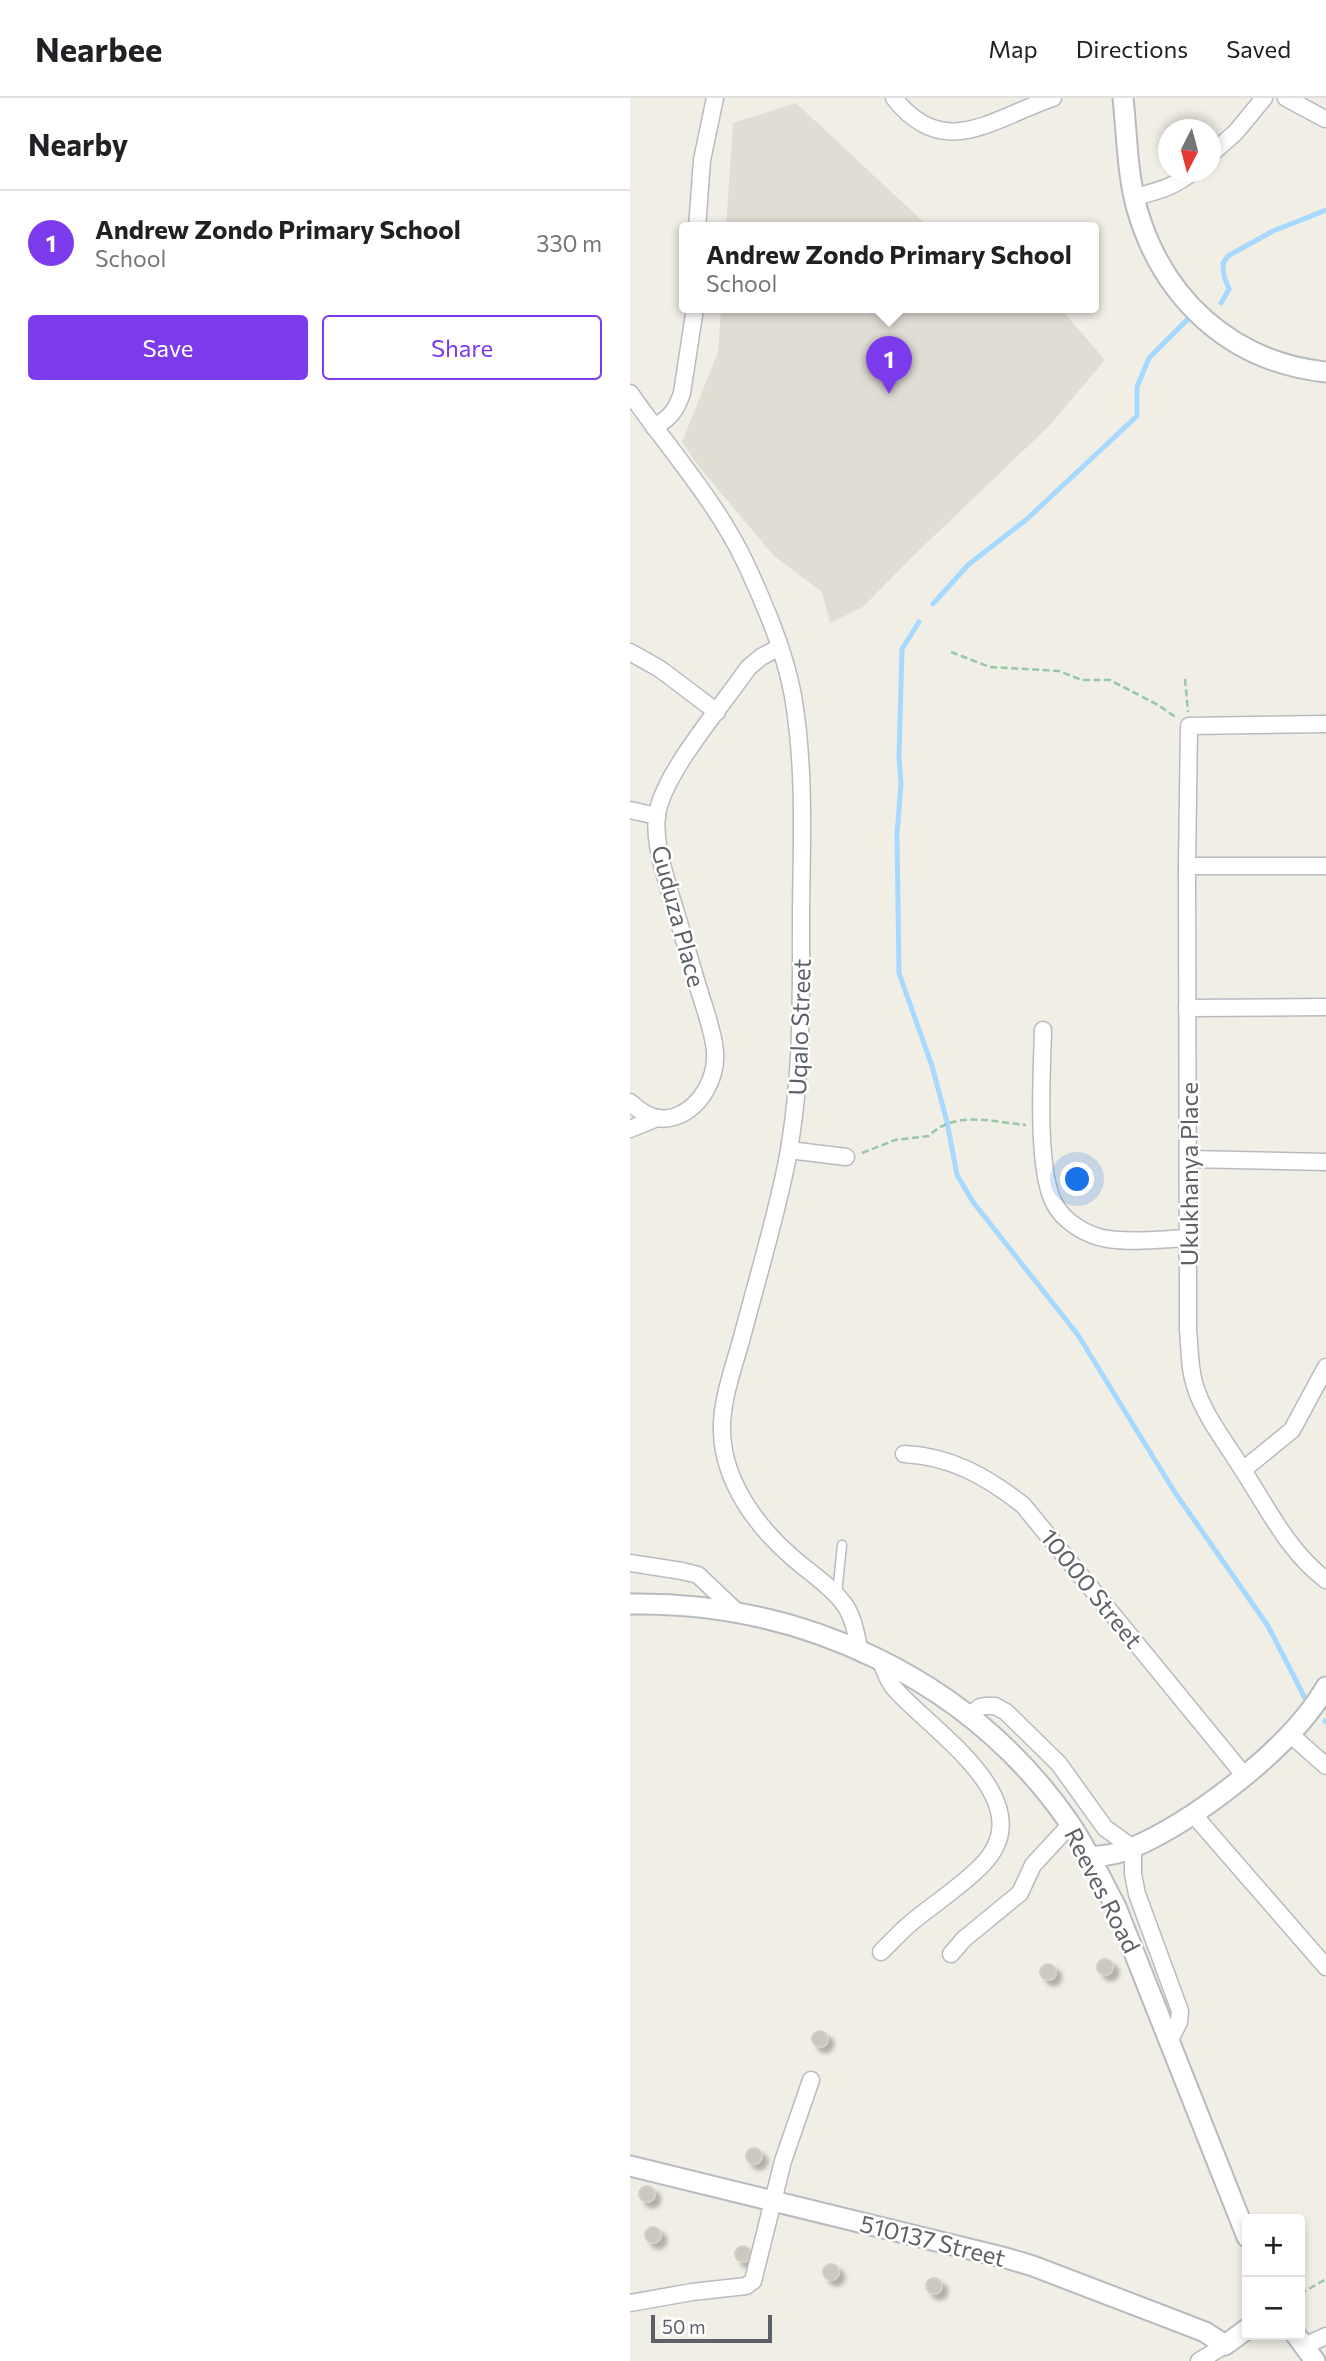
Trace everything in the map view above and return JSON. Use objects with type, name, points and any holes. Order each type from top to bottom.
[{"type":"street","points":[[697,222],[699,182],[715,98]]},
{"type":"street","points":[[894,98],[906,114],[918,123],[933,129],[957,132],[972,130],[1052,98]]},
{"type":"street","points":[[1123,98],[1135,197],[1154,256],[1182,298],[1221,333],[1263,358],[1326,372]]},
{"type":"street","points":[[1221,145],[1236,132],[1264,98]]},
{"type":"street","points":[[1286,98],[1325,119]]},
{"type":"street","points":[[1135,197],[1180,182]]},
{"type":"street","points":[[654,428],[674,413],[677,406],[694,313]]},
{"type":"street","name":"Uqalo Street","points":[[630,393],[732,538],[771,623],[793,695],[800,751],[801,801],[801,1055],[796,1111],[780,1196],[730,1378],[722,1428],[725,1458],[747,1506],[763,1528],[836,1596],[849,1612],[859,1648]]},
{"type":"street","name":"Guduza Place","points":[[657,1118],[673,1117],[697,1104],[707,1087],[715,1053],[658,850],[657,816],[660,802],[675,771],[748,668],[778,648]]},
{"type":"street","points":[[630,652],[660,668],[717,712]]},
{"type":"street","points":[[1189,726],[1326,724]]},
{"type":"street","name":"Ukukhanya Place","points":[[1189,726],[1186,866],[1188,1330],[1193,1382],[1208,1415],[1296,1550],[1326,1580]]},
{"type":"street","points":[[630,810],[657,816]]},
{"type":"street","points":[[1186,866],[1326,866]]},
{"type":"street","points":[[1187,1008],[1326,1007]]},
{"type":"street","points":[[1042,1030],[1044,1158],[1051,1193],[1059,1210],[1069,1221],[1107,1239],[1189,1238]]},
{"type":"street","points":[[630,1102],[646,1115],[657,1118]]},
{"type":"street","points":[[630,1129],[657,1118]]},
{"type":"street","points":[[789,1150],[846,1157]]},
{"type":"street","points":[[1188,1159],[1326,1162]]},
{"type":"street","points":[[1243,1470],[1292,1430],[1326,1367]]},
{"type":"street","name":"10000 Street","points":[[904,1454],[941,1459],[963,1466],[1023,1505],[1244,1775]]},
{"type":"street","points":[[630,1563],[698,1575],[737,1612]]},
{"type":"street","name":"Reeves Road","points":[[630,1604],[678,1604],[737,1612],[793,1625],[859,1648],[929,1688],[969,1716],[1003,1746],[1035,1779],[1070,1825],[1116,1906],[1242,2224]]},
{"type":"street","points":[[880,1660],[895,1689],[967,1758],[990,1789],[1000,1823],[995,1847],[984,1864],[910,1924],[881,1952]]},
{"type":"street","points":[[1090,1857],[1111,1855],[1133,1848],[1193,1814],[1291,1735],[1310,1713],[1326,1687]]},
{"type":"street","points":[[969,1716],[985,1706],[995,1706],[1006,1712],[1059,1764],[1105,1828],[1133,1848]]},
{"type":"street","points":[[1291,1735],[1326,1766]]},
{"type":"street","points":[[1193,1814],[1326,1966]]},
{"type":"street","points":[[951,1954],[964,1939],[1020,1894],[1032,1865],[1070,1825]]},
{"type":"street","points":[[1133,1848],[1133,1874],[1137,1894],[1180,2011],[1179,2022],[1170,2040]]},
{"type":"street","points":[[630,2303],[746,2286],[753,2281],[772,2199],[811,2080]]},
{"type":"street","name":"510137 Street","points":[[630,2166],[772,2199],[1033,2266],[1205,2332],[1225,2345]]},
{"type":"street","points":[[1199,2361],[1242,2333]]},
{"type":"street","points":[[1305,2347],[1326,2336]]},
{"type":"lane","points":[[836,1596],[842,1545]]},
{"type":"path","points":[[951,652],[990,667],[1059,671],[1082,680],[1110,680],[1158,705],[1189,726]]},
{"type":"path","points":[[1185,679],[1189,726]]},
{"type":"path","points":[[846,1157],[874,1150],[895,1140],[929,1136],[936,1129],[957,1119],[1043,1126]]},
{"type":"path","points":[[1305,2291],[1326,2279]]},
{"type":"shaded area","points":[[796,103],[924,222],[726,222],[733,123]]},
{"type":"shaded area","points":[[721,313],[1064,313],[1105,360],[1048,427],[863,607],[830,623],[822,592],[774,556],[700,468],[682,442],[718,352]]},
{"type":"building","points":[[1105,1959],[1111,1961],[1111,1973],[1105,1975],[1099,1973],[1097,1967],[1099,1961]]},
{"type":"building","points":[[1048,1964],[1054,1966],[1054,1978],[1048,1980],[1042,1978],[1040,1972],[1042,1966]]},
{"type":"building","points":[[820,2031],[826,2033],[826,2045],[820,2047],[814,2045],[812,2039],[814,2033]]},
{"type":"building","points":[[754,2148],[760,2150],[760,2162],[754,2164],[748,2162],[746,2156],[748,2150]]},
{"type":"building","points":[[647,2186],[653,2188],[653,2200],[647,2202],[641,2200],[639,2194],[641,2188]]},
{"type":"building","points":[[653,2227],[659,2229],[659,2241],[653,2243],[647,2241],[645,2235],[647,2229]]},
{"type":"building","points":[[743,2246],[749,2248],[749,2260],[743,2262],[737,2260],[735,2254],[737,2248]]},
{"type":"building","points":[[831,2264],[837,2266],[837,2278],[831,2280],[825,2278],[823,2272],[825,2266]]},
{"type":"building","points":[[934,2278],[940,2280],[940,2292],[934,2294],[928,2292],[926,2286],[928,2280]]},
{"type":"waterway","points":[[1221,303],[1229,289],[1223,263],[1228,256],[1273,231],[1326,210]]},
{"type":"waterway","points":[[933,604],[968,565],[1027,519],[1137,416],[1137,387],[1149,358],[1191,316]]},
{"type":"waterway","points":[[919,622],[902,649],[899,757],[901,784],[897,835],[899,973],[932,1066],[947,1122],[957,1175],[973,1202],[1078,1335],[1174,1491],[1268,1626],[1305,1698]]},
{"type":"place","name":"Andrew Zondo Primary School","points":[[889,394]]}]
